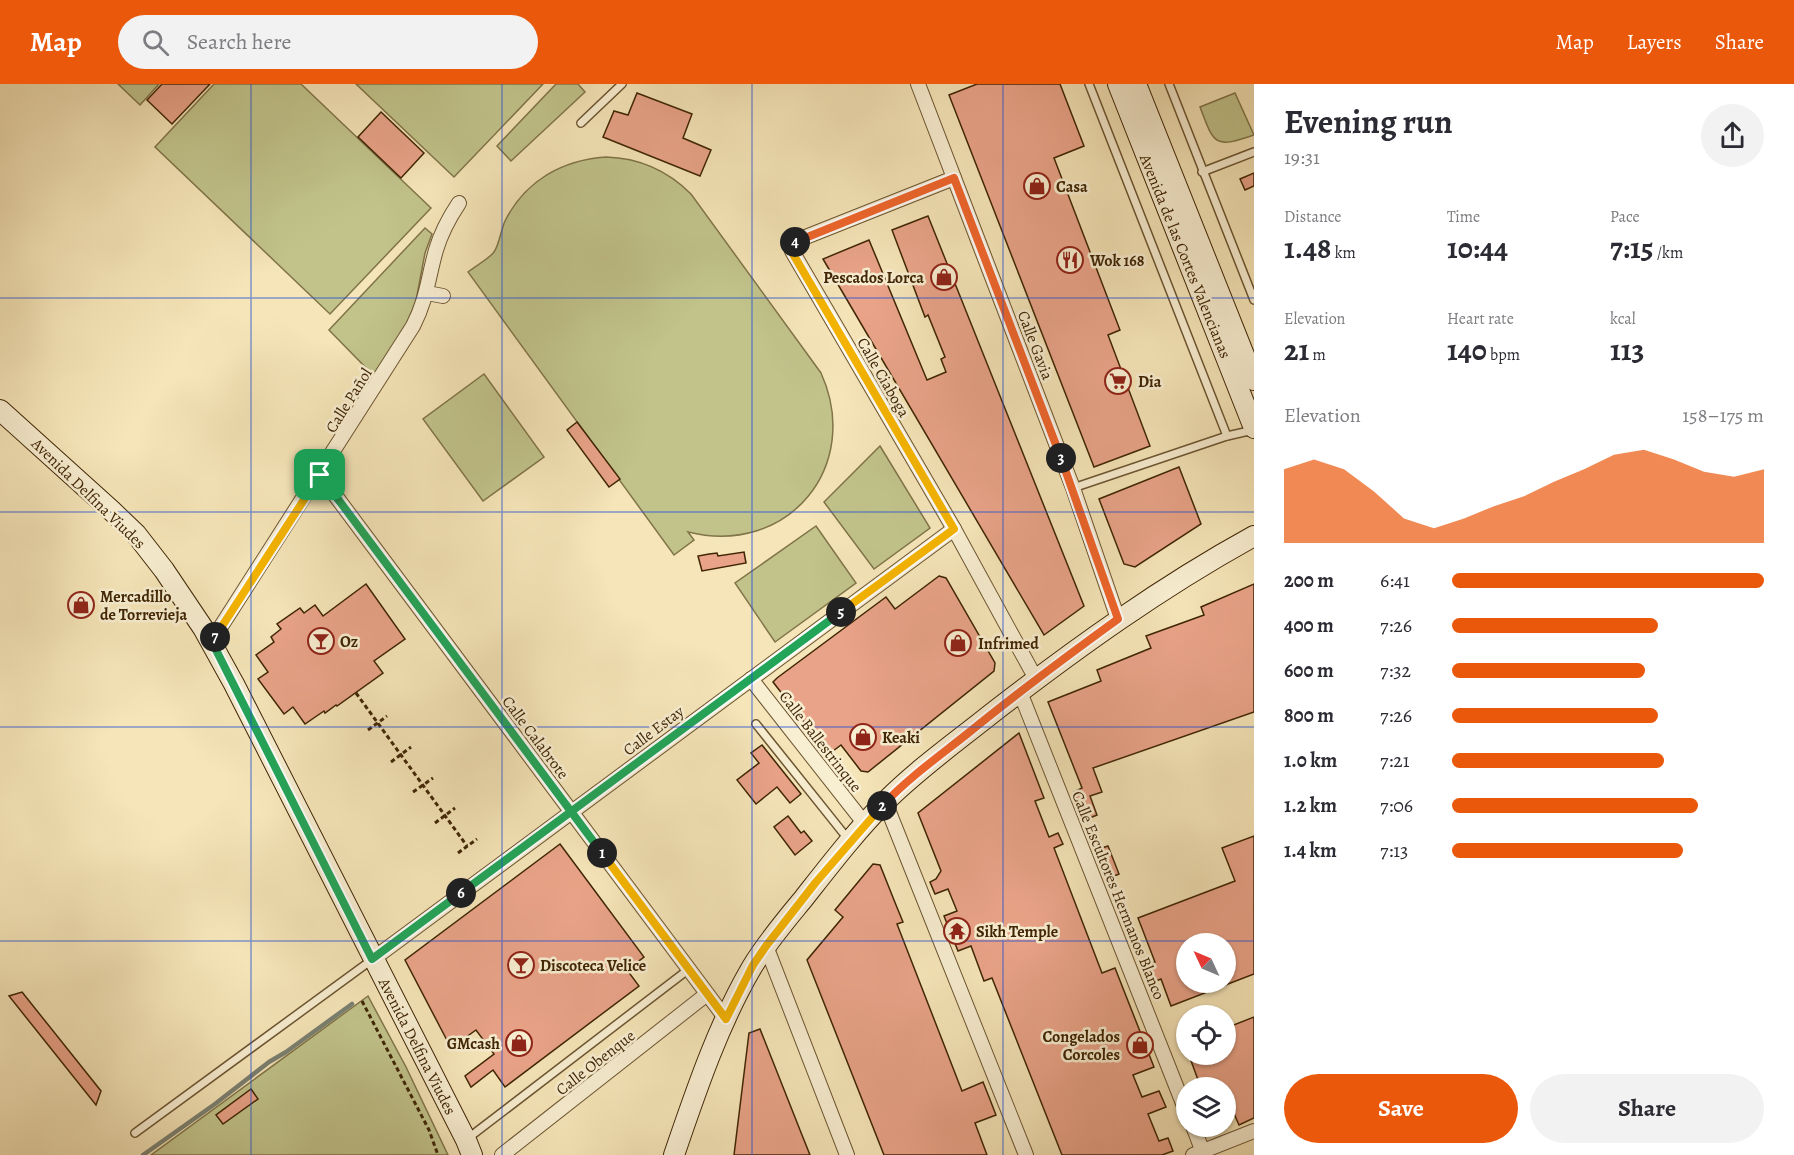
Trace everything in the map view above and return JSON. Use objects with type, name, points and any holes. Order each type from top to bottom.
[{"type":"main road","name":"Avenida de las Cortes Valencianas","points":[[1118,84],[1254,429]]},
{"type":"main road","name":"Avenida de las Cortes Valencianas","points":[[1136,84],[1254,380]]},
{"type":"main road","name":"Avenida Delfina Viudes","points":[[0,410],[136,534],[164,570],[212,642],[469,1148]]},
{"type":"main road","points":[[674,1155],[710,1057],[753,965],[850,842],[885,802],[1036,679],[1118,619],[1254,536]]},
{"type":"street","name":"Calle Gavia","points":[[918,84],[1073,488],[1118,619]]},
{"type":"street","name":"Calle Ciaboga","points":[[954,178],[798,240],[793,243],[792,249],[954,529],[1036,679]]},
{"type":"street","name":"Calle Pañol","points":[[212,642],[420,314],[427,293],[436,248],[447,222],[459,203]]},
{"type":"street","points":[[427,293],[444,296]]},
{"type":"street","name":"Calle Calabrote","points":[[320,475],[726,1019]]},
{"type":"street","name":"Calle Estay","points":[[372,959],[954,529]]},
{"type":"street","name":"Calle Ballestrinque","points":[[751,679],[865,824]]},
{"type":"street","name":"Calle Escultores Hermanos Blanco","points":[[1020,692],[1176,1086]]},
{"type":"street","points":[[885,802],[1026,1155]]},
{"type":"street","points":[[766,946],[847,1155]]},
{"type":"street","name":"Calle Obenque","points":[[502,1155],[707,994]]},
{"type":"street","points":[[1196,1137],[1200,1154],[1254,1131]]},
{"type":"lane","points":[[580,123],[622,84]]},
{"type":"lane","points":[[1089,84],[1227,436]]},
{"type":"lane","points":[[1169,84],[1254,300]]},
{"type":"lane","points":[[1202,172],[1254,152]]},
{"type":"lane","points":[[1073,488],[1254,429]]},
{"type":"lane","points":[[756,724],[850,842]]},
{"type":"lane","points":[[135,1133],[372,959]]},
{"type":"lane","points":[[469,1148],[689,969]]},
{"type":"path","points":[[356,693],[467,846]]},
{"type":"path","points":[[368,730],[387,716]]},
{"type":"path","points":[[391,762],[411,747]]},
{"type":"path","points":[[413,792],[433,777]]},
{"type":"path","points":[[435,823],[455,808]]},
{"type":"path","points":[[458,853],[477,839]]},
{"type":"path","points":[[362,1001],[429,1130],[438,1155]]},
{"type":"green space","points":[[118,84],[159,84],[140,105]]},
{"type":"green space","points":[[214,84],[301,84],[431,208],[330,314],[155,147]]},
{"type":"green space","points":[[356,84],[543,84],[454,177]]},
{"type":"green space","points":[[556,84],[578,84],[585,92],[511,161],[497,146]]},
{"type":"green space","points":[[1235,93],[1254,135],[1223,142],[1213,136],[1200,107]]},
{"type":"green space","points":[[606,157],[630,160],[652,167],[672,178],[691,194],[821,373],[831,408],[832,441],[824,471],[808,497],[785,517],[757,531],[724,536],[688,532],[694,540],[674,555],[468,272],[494,252],[505,221],[513,207],[534,184],[560,168]]},
{"type":"green space","points":[[425,228],[432,234],[425,253],[415,306],[409,320],[374,376],[329,330]]},
{"type":"green space","points":[[484,374],[544,457],[483,501],[423,419]]},
{"type":"green space","points":[[880,446],[930,528],[874,569],[824,502]]},
{"type":"green space","points":[[816,526],[856,583],[775,642],[735,583]]},
{"type":"green space","points":[[368,996],[406,1067],[448,1155],[151,1155]]},
{"type":"building","points":[[162,84],[210,84],[172,124],[147,100]]},
{"type":"building","points":[[977,84],[1060,84],[1084,146],[1054,158],[1120,330],[1108,335],[1150,446],[1094,467],[949,95]]},
{"type":"building","points":[[637,93],[692,114],[683,138],[711,150],[700,176],[603,137],[614,111],[628,115]]},
{"type":"building","points":[[381,112],[424,153],[401,178],[358,137]]},
{"type":"building","points":[[1254,173],[1254,186],[1245,190],[1240,179]]},
{"type":"building","points":[[928,216],[1084,606],[1044,635],[823,259],[869,240],[927,380],[946,372],[941,359],[945,357],[928,315],[925,317],[892,230]]},
{"type":"building","points":[[577,422],[620,479],[609,487],[567,430]]},
{"type":"building","points":[[1179,467],[1201,524],[1135,567],[1124,564],[1099,499]]},
{"type":"building","points":[[744,552],[746,563],[702,571],[698,556],[717,553],[718,556]]},
{"type":"building","points":[[939,576],[946,578],[995,663],[994,671],[868,772],[861,771],[841,745],[829,754],[773,682],[886,597],[895,609]]},
{"type":"building","points":[[366,584],[405,639],[374,661],[383,673],[337,706],[325,713],[324,711],[305,724],[293,707],[284,714],[258,679],[268,672],[256,655],[274,642],[271,637],[281,629],[277,624],[300,608],[304,613],[315,605],[323,616]]},
{"type":"building","points":[[1254,584],[1254,712],[1093,768],[1102,792],[1090,796],[1097,815],[1085,820],[1074,792],[1082,788],[1048,702],[1101,681],[1097,670],[1151,648],[1146,636],[1204,615],[1201,607]]},
{"type":"building","points":[[1019,733],[1044,798],[1035,801],[1049,837],[1058,833],[1063,844],[1054,848],[1102,973],[1115,968],[1154,1067],[1133,1075],[1142,1097],[1159,1091],[1166,1107],[1148,1114],[1159,1141],[1168,1138],[1173,1151],[1162,1155],[1062,1155],[992,978],[984,981],[971,946],[958,951],[944,916],[957,911],[948,889],[935,894],[930,882],[936,879],[941,871],[918,813]]},
{"type":"building","points":[[762,745],[801,794],[790,803],[777,787],[756,804],[737,780],[759,763],[751,753]]},
{"type":"building","points":[[788,816],[801,833],[804,831],[812,841],[795,855],[774,827]]},
{"type":"building","points":[[1254,836],[1254,974],[1236,981],[1236,933],[1176,933],[1176,993],[1205,993],[1171,1006],[1161,979],[1148,984],[1142,967],[1155,962],[1138,918],[1235,881],[1222,848]]},
{"type":"building","name":"Discoteca Velice","points":[[560,844],[644,957],[627,970],[639,986],[505,1087],[493,1070],[471,1087],[465,1076],[494,1054],[476,1030],[451,1048],[405,960]]},
{"type":"building","points":[[1108,846],[1119,874],[1107,879],[1096,850]]},
{"type":"building","points":[[873,864],[880,865],[903,922],[897,924],[962,1091],[983,1082],[989,1097],[996,1115],[975,1123],[987,1155],[884,1155],[807,960],[843,917],[835,910]]},
{"type":"building","points":[[22,992],[101,1091],[96,1105],[9,996]]},
{"type":"building","points":[[1254,1017],[1254,1118],[1239,1125],[1236,1118],[1236,1077],[1197,1077],[1193,1065],[1236,1065],[1236,1024]]},
{"type":"building","points":[[760,1029],[810,1155],[734,1155],[749,1033]]},
{"type":"building","points":[[251,1089],[258,1099],[223,1124],[216,1115]]},
{"type":"waterway","points":[[143,1155],[352,1004]]},
{"type":"place","name":"Casa","points":[[1037,186]]},
{"type":"place","name":"Wok 168","points":[[1070,260]]},
{"type":"place","name":"Pescados Lorca","points":[[944,277]]},
{"type":"place","name":"Dia","points":[[1118,381]]},
{"type":"place","name":"Mercadillo de Torrevieja","points":[[81,605]]},
{"type":"place","name":"Oz","points":[[321,641]]},
{"type":"place","name":"Infrimed","points":[[958,643]]},
{"type":"place","name":"Keaki","points":[[863,737]]},
{"type":"place","name":"Sikh Temple","points":[[957,931]]},
{"type":"place","name":"Discoteca Velice","points":[[521,965]]},
{"type":"place","name":"GMcash","points":[[519,1043]]},
{"type":"place","name":"Congelados Corcoles","points":[[1140,1045]]},
{"type":"route","points":[[320,475],[212,642],[372,959],[439,910],[571,812],[954,529],[793,254],[792,246],[798,240],[954,178],[1073,488],[1118,619],[1036,679],[935,758],[885,802],[816,882],[766,946],[739,990],[726,1019],[571,812],[522,747],[320,475]]}]
